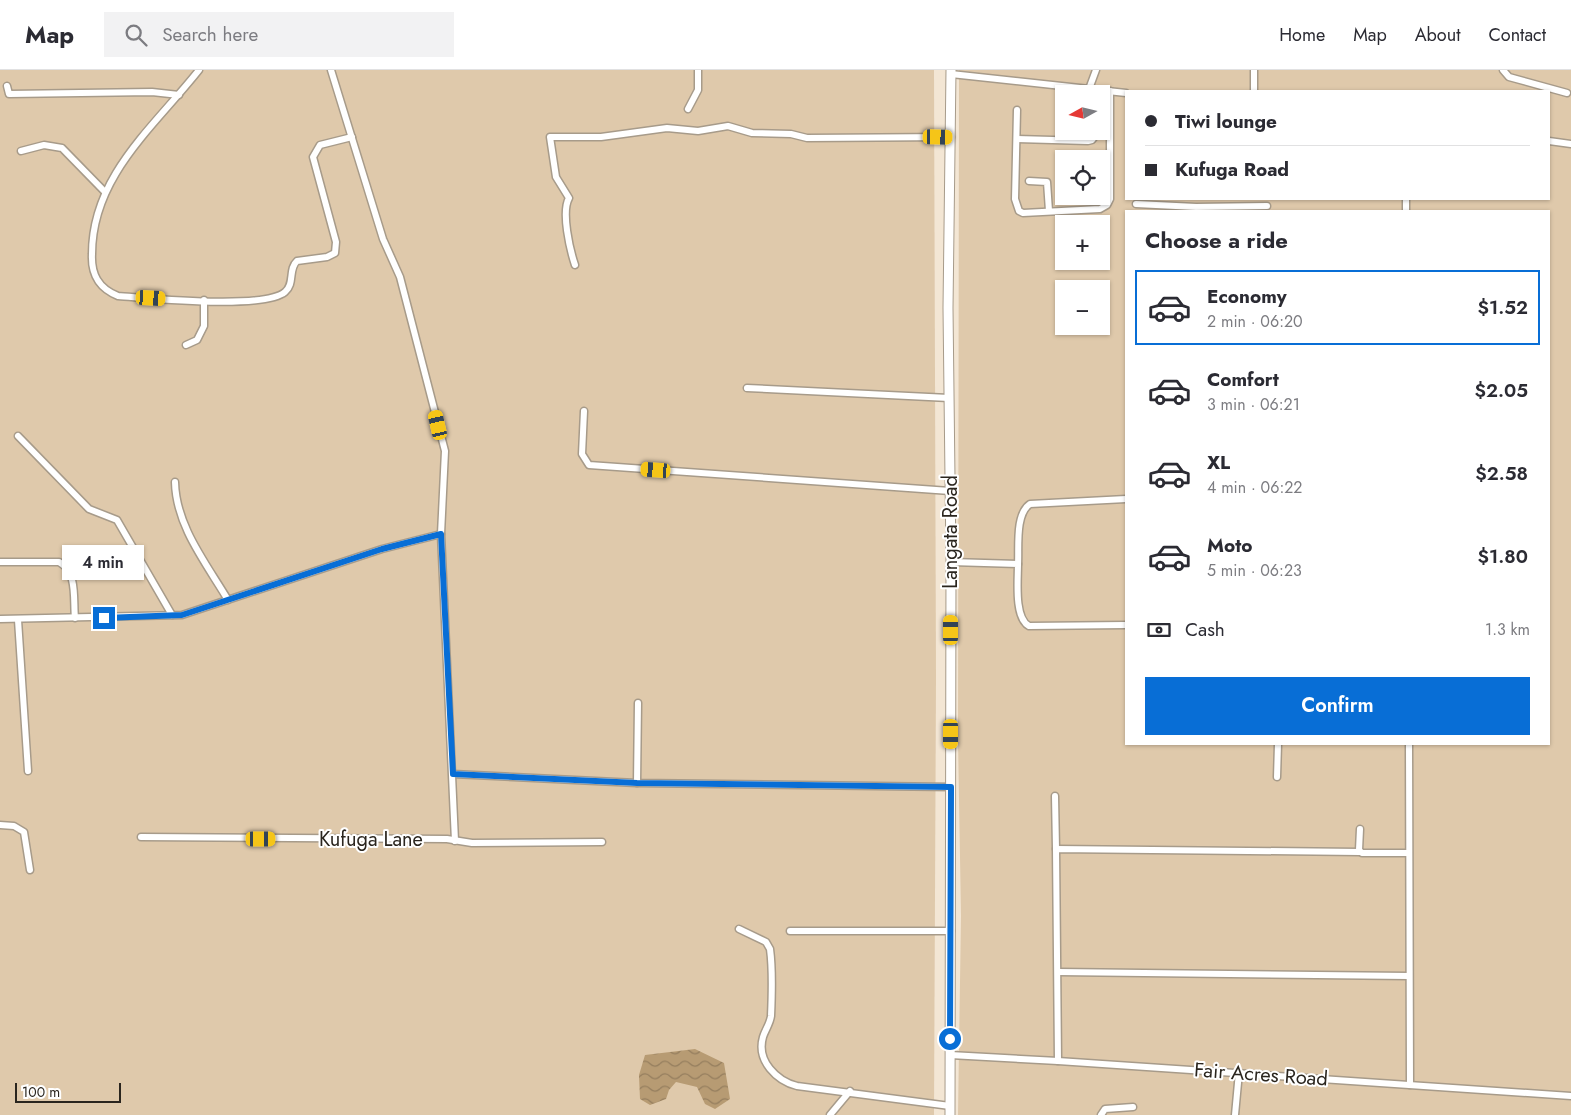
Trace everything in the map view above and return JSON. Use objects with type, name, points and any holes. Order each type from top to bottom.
[{"type":"main road","name":"Langata Road","points":[[950,1111],[951,562],[949,398],[951,72]]},
{"type":"street","points":[[199,70],[125,157],[105,192],[95,216],[92,232],[92,259],[98,283],[118,296],[231,302],[269,299],[287,291],[291,282],[292,266],[297,261],[327,257],[335,253],[336,242],[313,157],[320,145],[352,137]]},
{"type":"street","points":[[331,70],[384,238],[400,277],[445,451],[441,534],[455,841]]},
{"type":"street","points":[[688,109],[698,90],[698,70]]},
{"type":"street","points":[[1091,85],[1096,70]]},
{"type":"street","points":[[1254,70],[1254,90]]},
{"type":"street","points":[[1503,70],[1509,77],[1567,93]]},
{"type":"street","points":[[951,72],[1057,85]]},
{"type":"street","points":[[7,86],[9,94],[152,92],[179,95]]},
{"type":"street","points":[[1110,92],[1125,93]]},
{"type":"street","points":[[1017,110],[1016,206],[1018,211],[1023,213],[1100,209],[1109,203],[1110,140]]},
{"type":"street","points":[[575,265],[568,234],[567,203],[569,198],[556,178],[550,137],[601,137],[667,128],[698,131],[728,126],[752,133],[791,134],[807,138],[951,137]]},
{"type":"street","points":[[1016,139],[1090,140]]},
{"type":"street","points":[[1550,141],[1571,144]]},
{"type":"street","points":[[21,151],[44,146],[62,148],[105,192]]},
{"type":"street","points":[[1029,181],[1047,182],[1048,211]]},
{"type":"street","points":[[1136,204],[1196,209],[1267,206]]},
{"type":"street","points":[[186,345],[197,340],[203,330],[204,300]]},
{"type":"street","points":[[747,388],[949,398]]},
{"type":"street","points":[[584,412],[582,454],[584,460],[589,465],[950,491]]},
{"type":"street","points":[[18,436],[89,509],[117,520],[172,615]]},
{"type":"street","points":[[175,482],[176,498],[184,527],[228,600]]},
{"type":"street","points":[[1125,499],[1030,504],[1025,509],[1021,523],[1018,564],[1019,613],[1026,624],[1125,625]]},
{"type":"street","points":[[0,619],[172,615],[199,610],[382,549],[441,534]]},
{"type":"street","points":[[0,562],[59,562],[65,565],[72,574],[75,618]]},
{"type":"street","points":[[951,562],[1018,564]]},
{"type":"street","points":[[18,620],[28,771]]},
{"type":"street","points":[[637,783],[638,703]]},
{"type":"street","points":[[1278,745],[1278,777]]},
{"type":"street","points":[[1409,745],[1410,1085]]},
{"type":"street","points":[[453,774],[637,783],[951,787]]},
{"type":"street","points":[[1055,796],[1058,1060]]},
{"type":"street","points":[[0,825],[14,826],[24,832],[30,870]]},
{"type":"street","points":[[1360,829],[1360,852]]},
{"type":"street","name":"Kufuga Lane","points":[[141,837],[455,841],[472,843],[602,842]]},
{"type":"street","points":[[1056,849],[1408,853]]},
{"type":"street","points":[[739,929],[766,942],[770,949],[771,1015],[762,1040],[765,1058],[774,1075],[786,1083],[797,1086],[850,1092],[950,1111]]},
{"type":"street","points":[[790,931],[951,931]]},
{"type":"street","points":[[1058,972],[1409,976]]},
{"type":"street","name":"Fair Acres Road","points":[[950,1055],[1058,1060],[1571,1096]]},
{"type":"street","points":[[1236,1115],[1239,1072]]},
{"type":"street","points":[[830,1115],[850,1092]]},
{"type":"street","points":[[1101,1115],[1105,1109],[1133,1108]]},
{"type":"shaded area","points":[[0,70],[934,70],[936,679],[934,1115],[0,1115]]},
{"type":"shaded area","points":[[959,70],[1571,70],[1571,1115],[958,1115],[961,916],[958,740]]},
{"type":"water","points":[[695,1049],[724,1063],[730,1099],[715,1109],[705,1104],[697,1087],[676,1082],[669,1090],[666,1099],[650,1105],[640,1099],[639,1075],[645,1055]]},
{"type":"route","points":[[104,618],[182,615],[382,549],[441,534],[453,774],[637,783],[951,787],[950,1039]]}]
